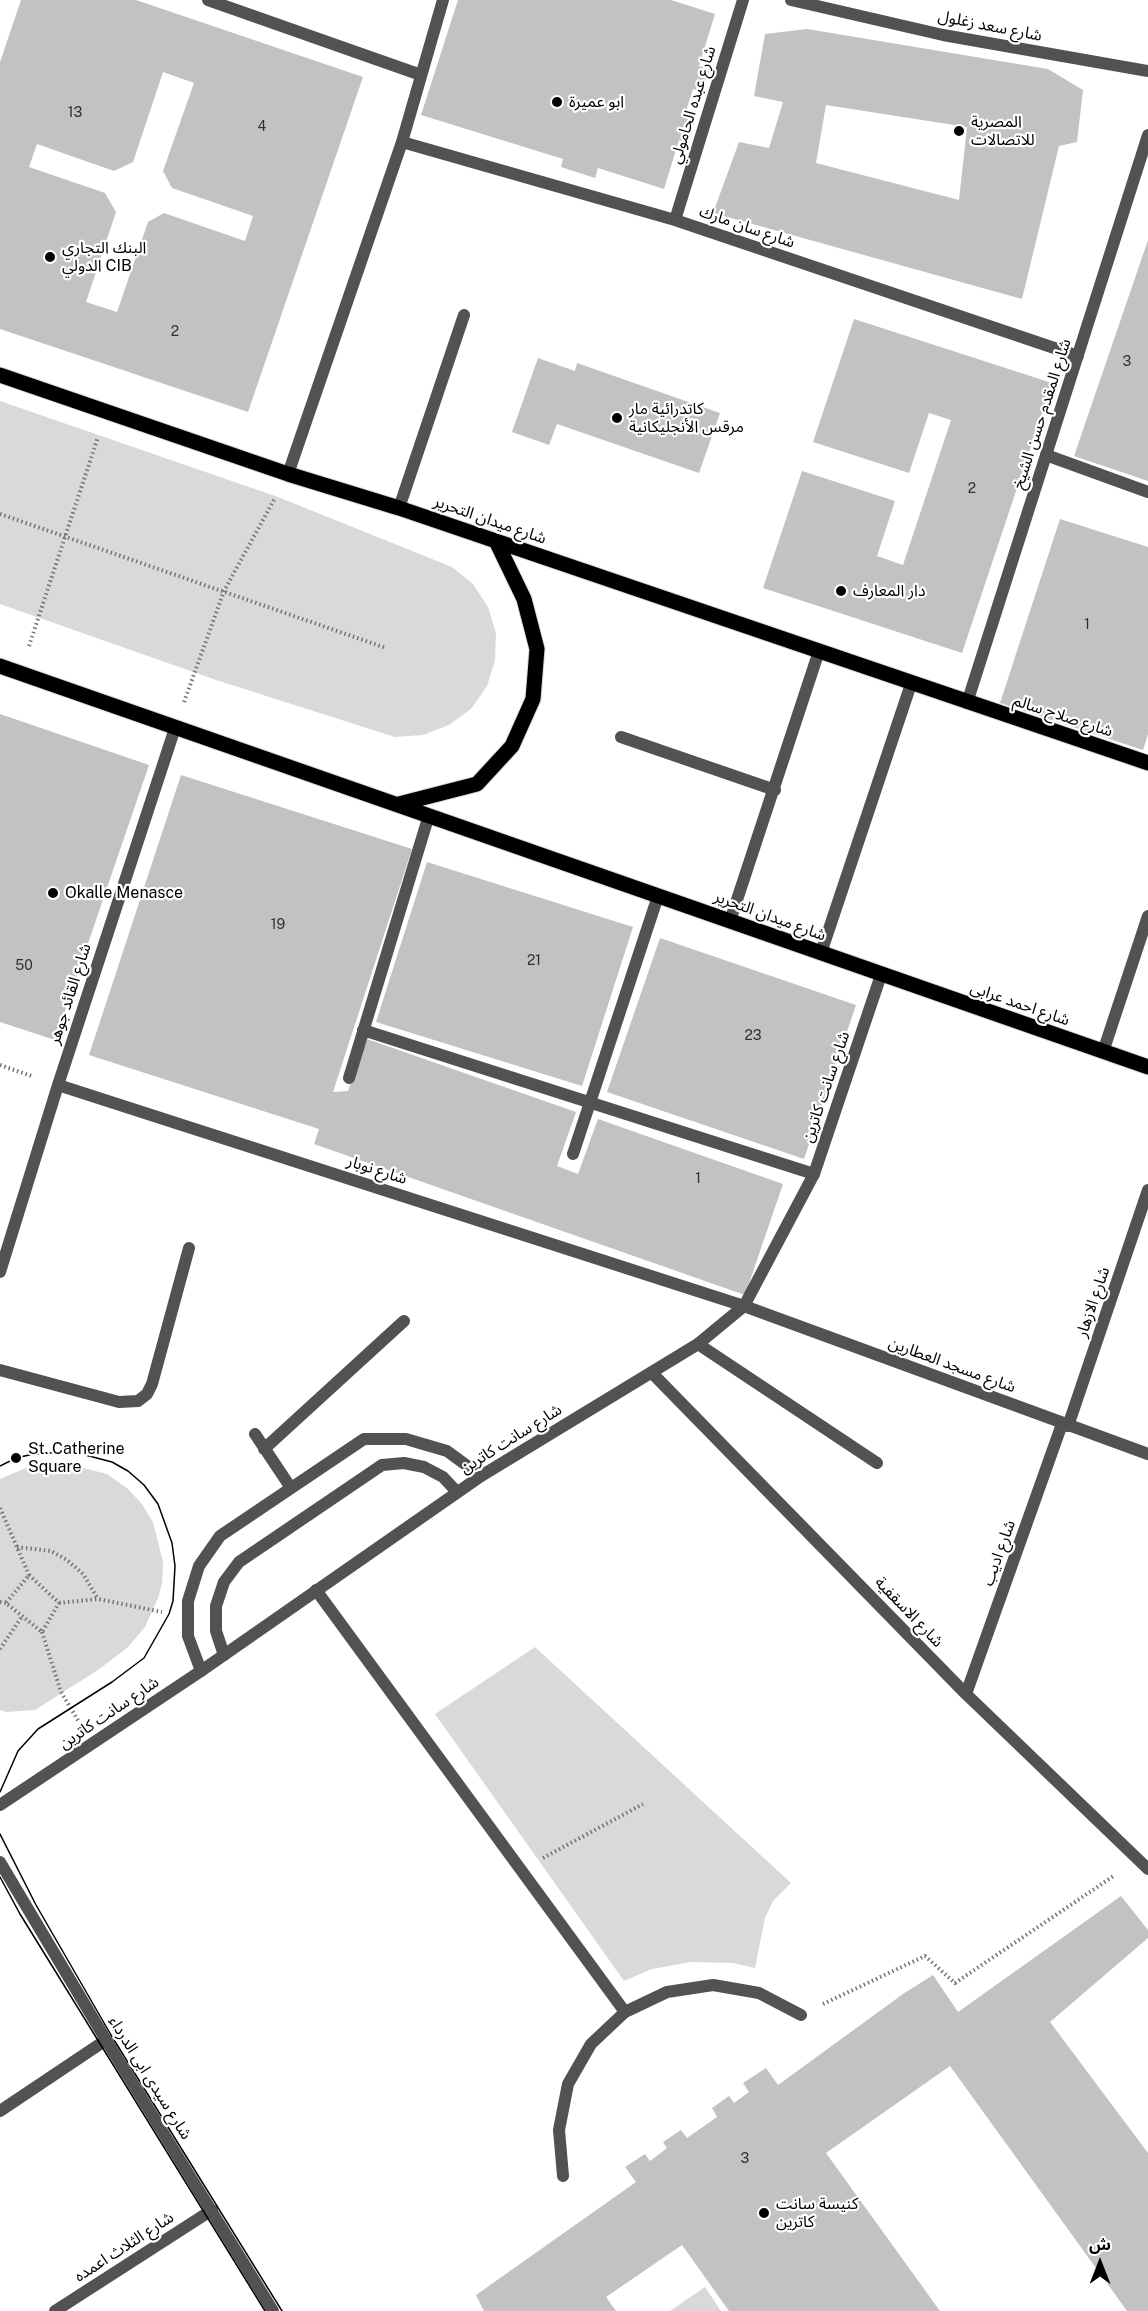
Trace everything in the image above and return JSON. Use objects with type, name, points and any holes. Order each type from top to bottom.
[{"type":"main road","name":"شارع ميدان التحرير","points":[[0,375],[288,474],[399,508],[967,703]]},
{"type":"main road","points":[[399,804],[477,784],[512,746],[533,699],[537,649],[524,599],[496,541]]},
{"type":"main road","name":"شارع ميدان التحرير","points":[[0,666],[399,804],[881,975]]},
{"type":"main road","name":"شارع صلاح سالم","points":[[967,703],[1148,763]]},
{"type":"main road","name":"شارع احمد عرابى","points":[[881,975],[1148,1067]]},
{"type":"street","points":[[208,0],[232,4],[421,75]]},
{"type":"street","points":[[288,474],[402,142],[443,0]]},
{"type":"street","name":"شارع عبده الحامولي","points":[[675,220],[743,0]]},
{"type":"street","name":"شارع سعد زغلول","points":[[791,0],[943,34],[1148,71]]},
{"type":"street","name":"شارع المقدم حسن الشيخ","points":[[967,703],[1148,135]]},
{"type":"street","name":"شارع سان مارك","points":[[402,142],[675,220],[1078,356]]},
{"type":"street","points":[[399,508],[464,315]]},
{"type":"street","points":[[1047,455],[1148,492]]},
{"type":"street","points":[[730,921],[819,651]]},
{"type":"street","points":[[821,953],[911,684]]},
{"type":"street","name":"شارع القائد جوهر","points":[[0,1272],[58,1085],[175,728]]},
{"type":"street","points":[[621,737],[775,790]]},
{"type":"street","points":[[349,1078],[429,815]]},
{"type":"street","points":[[573,1154],[658,896]]},
{"type":"street","points":[[1103,1052],[1148,916]]},
{"type":"street","name":"شارع سانت كاترين","points":[[0,1805],[201,1671],[481,1476],[699,1344],[744,1306],[814,1174],[881,975]]},
{"type":"street","points":[[363,1030],[814,1174]]},
{"type":"street","name":"شارع نوبار","points":[[58,1085],[744,1306]]},
{"type":"street","name":"شارع الازهار","points":[[1065,1425],[1148,1190]]},
{"type":"street","points":[[0,1370],[119,1402],[138,1401],[147,1394],[152,1384],[189,1248]]},
{"type":"street","name":"شارع مسجد العطارين","points":[[744,1306],[1148,1454]]},
{"type":"street","points":[[264,1449],[404,1321]]},
{"type":"street","points":[[699,1344],[877,1463]]},
{"type":"street","name":"شارع الاسقفية","points":[[652,1372],[966,1694],[1148,1869]]},
{"type":"street","name":"شارع اديب","points":[[966,1694],[1065,1425]]},
{"type":"street","points":[[255,1434],[291,1488]]},
{"type":"street","points":[[201,1671],[189,1636],[188,1601],[199,1566],[220,1536],[364,1439],[406,1439],[447,1451],[481,1476]]},
{"type":"street","points":[[224,1654],[216,1630],[216,1606],[224,1582],[239,1562],[382,1466],[404,1463],[424,1467],[443,1477],[457,1492]]},
{"type":"street","points":[[316,1590],[625,2012]]},
{"type":"street","name":"شارع سيدى ابى الدرداء","points":[[0,1862],[106,2040],[273,2311]]},
{"type":"street","points":[[563,2176],[559,2130],[568,2084],[591,2044],[625,2012],[667,1992],[713,1985],[759,1993],[801,2014]]},
{"type":"street","points":[[0,2111],[106,2040]]},
{"type":"street","name":"شارع الثلاث اعمده","points":[[55,2311],[212,2210]]},
{"type":"path","points":[[20,673],[107,411]]},
{"type":"path","points":[[175,728],[224,591],[288,474]]},
{"type":"path","points":[[0,514],[386,648]]},
{"type":"path","points":[[0,1065],[58,1085]]},
{"type":"path","points":[[0,1508],[29,1575],[59,1603],[98,1599],[169,1614],[188,1613]]},
{"type":"path","points":[[17,1547],[51,1551],[67,1560],[83,1574],[98,1599]]},
{"type":"path","points":[[6,1603],[29,1575]]},
{"type":"path","points":[[0,1602],[6,1603],[42,1632],[61,1692],[92,1744]]},
{"type":"path","points":[[42,1632],[59,1603]]},
{"type":"path","points":[[0,1649],[21,1617]]},
{"type":"path","points":[[521,1870],[643,1804]]},
{"type":"path","points":[[801,2014],[925,1956],[956,1983],[1138,1859]]},
{"type":"shaded area","points":[[0,401],[278,497],[452,567],[473,584],[488,607],[496,633],[495,660],[487,686],[471,709],[449,725],[423,735],[395,737],[216,680],[0,604]]},
{"type":"shaded area","points":[[40,1462],[63,1463],[107,1474],[128,1489],[142,1504],[153,1522],[163,1562],[162,1584],[145,1627],[128,1647],[98,1670],[35,1710],[6,1712],[0,1710],[0,1479]]},
{"type":"shaded area","points":[[535,1647],[791,1883],[773,1901],[765,1918],[755,1968],[733,1963],[691,1962],[652,1969],[624,1981],[435,1714]]},
{"type":"shaded area","points":[[705,2287],[721,2311],[670,2311]]},
{"type":"building","points":[[21,0],[136,0],[363,77],[248,412],[0,329],[0,62]],"holes":[[[163,72],[194,83],[163,171],[172,188],[253,216],[245,241],[164,213],[148,222],[117,312],[86,302],[116,212],[105,193],[29,167],[37,144],[114,171],[133,162]]]},
{"type":"building","name":"ابو عميرة","points":[[458,0],[671,0],[715,14],[699,66],[710,69],[702,92],[693,89],[686,111],[697,114],[688,143],[679,140],[664,189],[598,168],[595,178],[561,167],[563,159],[421,115]]},
{"type":"building","points":[[807,29],[1048,69],[1083,90],[1077,142],[1059,146],[1022,299],[713,213],[739,142],[769,148],[783,102],[754,96],[765,34]],"holes":[[[826,105],[967,127],[959,200],[816,163]]]},
{"type":"building","points":[[1148,240],[1148,481],[1074,456]]},
{"type":"building","points":[[854,319],[1052,383],[962,653],[763,588],[802,471],[895,501],[877,556],[903,565],[951,420],[929,413],[909,473],[813,442]]},
{"type":"building","name":"كاتدرائية مار مرقس الأنجليكانية","points":[[538,358],[575,371],[577,363],[720,413],[699,473],[557,424],[549,445],[512,432]]},
{"type":"building","points":[[1060,519],[1148,547],[1148,734],[1143,750],[1000,703]]},
{"type":"building","name":"Okalle Menasce","points":[[0,714],[149,765],[55,1040],[0,1022]]},
{"type":"building","points":[[181,775],[412,849],[333,1092],[348,1091],[367,1039],[576,1112],[557,1166],[578,1174],[598,1119],[783,1184],[745,1295],[314,1144],[319,1129],[89,1055]]},
{"type":"building","points":[[427,862],[633,927],[582,1086],[376,1022]]},
{"type":"building","points":[[660,938],[856,1005],[804,1159],[607,1092]]},
{"type":"building","points":[[1121,1896],[1148,1930],[1148,1938],[1050,2022],[1148,2153],[1148,2311],[1127,2311],[950,2066],[826,2153],[940,2311],[729,2311],[682,2245],[606,2297],[616,2311],[484,2311],[476,2295],[636,2182],[625,2167],[645,2154],[650,2161],[667,2148],[663,2142],[681,2130],[687,2138],[717,2117],[712,2108],[729,2096],[734,2103],[749,2092],[743,2083],[766,2068],[778,2085],[903,1994],[933,1975],[958,2012]]},
{"type":"tram line","points":[[0,1466],[16,1458],[29,1455],[70,1451],[112,1462],[128,1471],[144,1485],[158,1504],[172,1543],[175,1566],[173,1601],[169,1614],[144,1658],[112,1682],[38,1729],[18,1751],[0,1792]]},
{"type":"tram line","points":[[0,1834],[36,1905],[111,2035],[282,2311]]},
{"type":"tram line","points":[[0,1877],[20,1914],[265,2311]]},
{"type":"place","name":"ابو عميرة","points":[[557,102]]},
{"type":"place","name":"المصرية للاتصالات","points":[[959,131]]},
{"type":"place","name":"البنك التجاري الدولي CIB","points":[[50,257]]},
{"type":"place","name":"كاتدرائية مار مرقس الأنجليكانية","points":[[617,418]]},
{"type":"place","name":"دار المعارف","points":[[841,591]]},
{"type":"place","name":"Okalle Menasce","points":[[53,893]]},
{"type":"place","name":"St. Catherine Square","points":[[16,1458]]},
{"type":"place","name":"كنيسة سانت كاترين","points":[[764,2213]]}]
